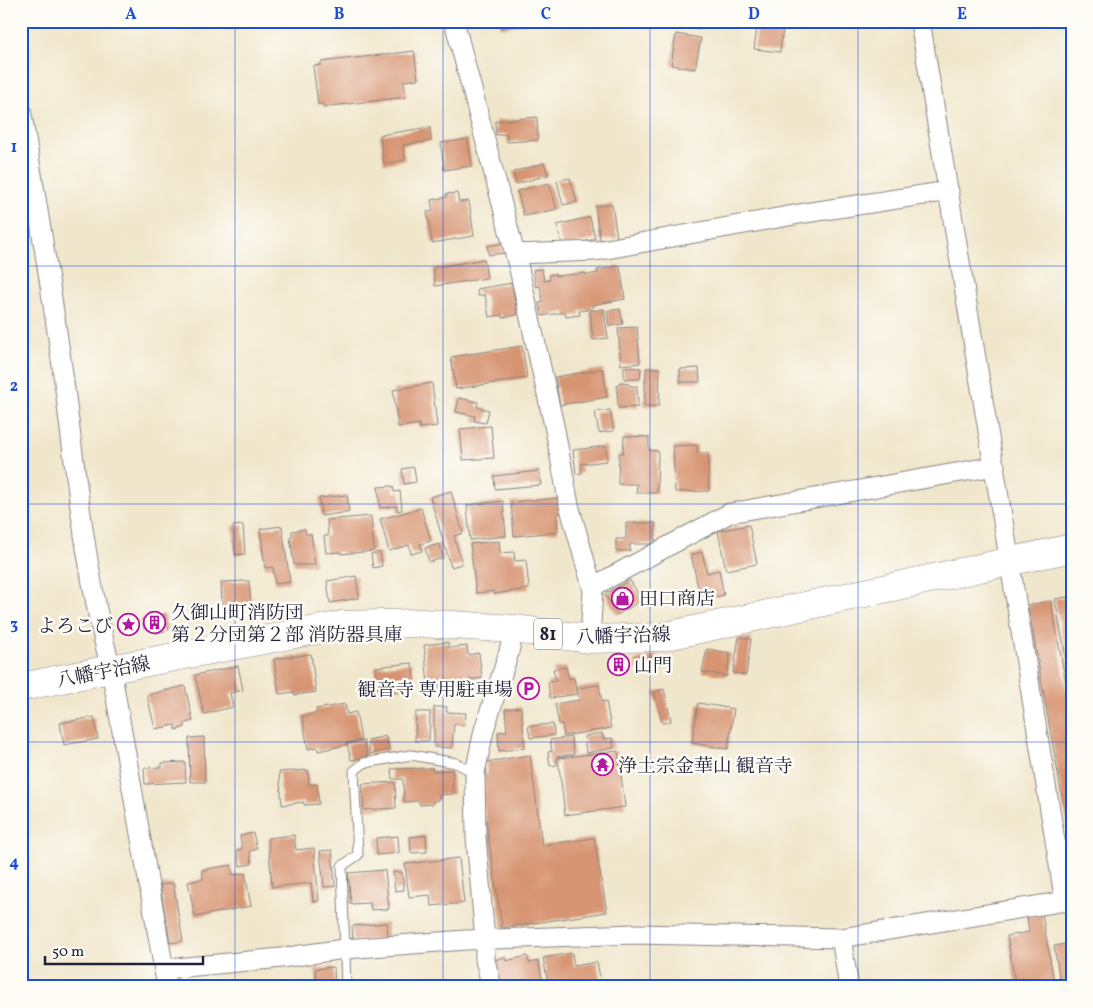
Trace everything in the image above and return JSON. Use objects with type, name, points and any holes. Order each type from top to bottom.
[{"type":"main road","name":"八幡宇治線","points":[[21,687],[342,625],[422,624],[514,630],[590,639],[662,637],[1072,548]]},
{"type":"street","points":[[454,21],[515,254],[555,430],[569,505],[592,587],[590,639]]},
{"type":"street","points":[[21,109],[45,250],[78,497],[98,622],[111,669],[166,978],[344,949],[466,940],[634,934],[841,938],[1068,901],[1009,561],[995,466],[920,21]]},
{"type":"street","points":[[515,254],[596,251],[805,213],[949,191]]},
{"type":"street","points":[[592,587],[730,513],[995,466]]},
{"type":"street","points":[[492,987],[486,960],[476,837],[475,773],[484,730],[509,652],[514,630]]},
{"type":"street","points":[[841,938],[849,987]]},
{"type":"lane","points":[[346,987],[342,866],[358,855],[354,771],[364,763],[411,755],[456,763],[475,773]]},
{"type":"building","points":[[499,21],[529,21],[530,23],[500,28]]},
{"type":"building","points":[[686,21],[702,21],[700,29],[685,25]]},
{"type":"building","points":[[758,21],[784,21],[780,52],[754,49]]},
{"type":"building","points":[[676,34],[701,38],[695,69],[671,65]]},
{"type":"building","points":[[414,51],[418,79],[404,81],[406,97],[323,107],[323,104],[318,104],[313,66],[321,65],[321,62]]},
{"type":"building","points":[[537,117],[538,140],[507,142],[507,134],[496,135],[495,121]]},
{"type":"building","points":[[430,127],[431,141],[403,145],[405,160],[384,164],[380,135]]},
{"type":"building","points":[[468,139],[472,166],[444,170],[441,143]]},
{"type":"building","points":[[544,163],[548,175],[516,184],[513,172]]},
{"type":"building","points":[[570,178],[577,202],[563,205],[557,181]]},
{"type":"building","points":[[549,183],[557,209],[524,216],[517,191]]},
{"type":"building","points":[[457,193],[459,202],[469,201],[474,236],[432,243],[427,212],[433,211],[431,200],[447,197],[446,194]]},
{"type":"building","points":[[612,204],[617,238],[600,240],[595,206]]},
{"type":"building","points":[[590,217],[595,239],[563,247],[557,225]]},
{"type":"building","points":[[503,243],[505,253],[489,255],[487,246]]},
{"type":"building","points":[[484,259],[487,278],[435,286],[433,268]]},
{"type":"building","points":[[620,266],[625,299],[592,305],[593,309],[579,311],[580,315],[566,317],[565,312],[542,316],[539,303],[543,302],[540,286],[536,287],[533,270],[542,269],[544,281],[550,279],[549,275],[586,273],[586,275],[598,273],[597,270]]},
{"type":"building","points":[[512,283],[517,315],[502,318],[502,315],[489,317],[485,295],[478,296],[477,289]]},
{"type":"building","points":[[604,309],[608,338],[593,340],[590,311]]},
{"type":"building","points":[[620,309],[623,324],[609,326],[607,311]]},
{"type":"building","points":[[637,327],[640,363],[621,365],[618,328]]},
{"type":"building","points":[[522,346],[527,378],[456,389],[451,357]]},
{"type":"building","points":[[624,367],[641,368],[640,379],[624,379]]},
{"type":"building","points":[[646,368],[660,368],[659,406],[644,406]]},
{"type":"building","points":[[699,368],[700,382],[680,382],[680,369]]},
{"type":"building","points":[[603,369],[607,397],[560,405],[555,377]]},
{"type":"building","points":[[619,382],[625,382],[625,384],[630,386],[637,386],[638,407],[618,408],[617,386]]},
{"type":"building","points":[[432,383],[437,426],[419,428],[419,424],[398,427],[393,390]]},
{"type":"building","points":[[459,398],[478,402],[477,407],[489,410],[486,423],[474,421],[475,416],[456,412]]},
{"type":"building","points":[[610,410],[614,431],[599,433],[595,412]]},
{"type":"building","points":[[491,426],[494,458],[463,460],[460,429]]},
{"type":"building","points":[[624,436],[649,437],[649,450],[658,451],[657,493],[636,493],[637,484],[618,484],[619,453],[623,453]]},
{"type":"building","points":[[697,445],[697,453],[708,453],[709,491],[675,492],[673,446]]},
{"type":"building","points":[[606,446],[607,461],[581,464],[582,473],[576,474],[573,450]]},
{"type":"building","points":[[414,467],[416,482],[404,484],[402,469]]},
{"type":"building","points":[[539,471],[541,485],[495,489],[494,476]]},
{"type":"building","points":[[393,486],[394,492],[400,491],[402,510],[397,511],[397,506],[380,508],[378,487]]},
{"type":"building","points":[[451,491],[463,533],[454,536],[462,564],[451,567],[430,497]]},
{"type":"building","points":[[347,495],[349,512],[321,516],[319,498]]},
{"type":"building","points":[[559,498],[561,513],[557,514],[558,532],[514,536],[511,502]]},
{"type":"building","points":[[503,501],[506,536],[470,540],[467,505]]},
{"type":"building","points":[[421,508],[431,541],[420,544],[422,551],[411,554],[409,545],[389,551],[380,519]]},
{"type":"building","points":[[371,516],[374,551],[341,554],[341,552],[326,553],[324,536],[328,536],[327,520]]},
{"type":"building","points":[[626,523],[655,523],[655,544],[630,544],[630,551],[616,551],[616,539],[626,539]]},
{"type":"building","points":[[243,525],[245,554],[235,555],[233,526]]},
{"type":"building","points":[[749,525],[757,564],[726,570],[718,531]]},
{"type":"building","points":[[282,526],[290,582],[275,584],[273,567],[265,568],[260,529]]},
{"type":"building","points":[[305,529],[306,534],[311,534],[315,565],[294,565],[290,537],[292,537],[292,531]]},
{"type":"building","points":[[499,541],[500,553],[514,552],[515,561],[526,560],[529,589],[494,594],[494,591],[476,593],[470,544]]},
{"type":"building","points":[[440,544],[443,558],[429,562],[425,548]]},
{"type":"building","points":[[380,552],[382,566],[373,568],[371,554]]},
{"type":"building","points":[[702,552],[707,573],[719,570],[724,595],[701,600],[691,555]]},
{"type":"building","points":[[356,576],[359,598],[330,603],[327,581]]},
{"type":"building","points":[[630,580],[642,600],[617,615],[605,594]]},
{"type":"building","points":[[249,581],[251,606],[222,608],[221,582]]},
{"type":"building","points":[[1072,596],[1072,686],[1071,686],[1055,599]]},
{"type":"building","points":[[1051,601],[1072,718],[1071,847],[1028,605]]},
{"type":"building","name":"久御山町消防団 第２分団第２部 消防器具庫","points":[[165,614],[169,630],[156,633],[155,627],[144,629],[142,619]]},
{"type":"building","points":[[739,637],[751,639],[746,675],[733,673]]},
{"type":"building","points":[[448,642],[449,648],[467,646],[468,655],[479,653],[482,678],[468,680],[468,684],[440,687],[439,682],[428,684],[424,645]]},
{"type":"building","points":[[707,649],[730,653],[727,676],[702,672]]},
{"type":"building","points":[[311,654],[316,692],[295,695],[294,692],[279,694],[274,659]]},
{"type":"building","points":[[657,655],[659,665],[637,670],[635,661]]},
{"type":"building","name":"山門","points":[[624,658],[626,670],[612,672],[610,660]]},
{"type":"building","points":[[412,663],[415,687],[377,691],[375,667]]},
{"type":"building","points":[[238,666],[243,690],[230,693],[233,707],[204,714],[195,675]]},
{"type":"building","points":[[566,667],[569,679],[574,678],[577,694],[550,698],[548,682],[556,681],[553,669]]},
{"type":"building","points":[[599,685],[602,702],[606,701],[611,728],[564,736],[562,724],[559,724],[555,704],[579,700],[577,688]]},
{"type":"building","points":[[185,686],[193,721],[185,723],[185,727],[176,730],[175,725],[155,729],[147,695]]},
{"type":"building","points":[[664,689],[671,721],[662,723],[654,692]]},
{"type":"building","points":[[698,703],[734,709],[728,749],[692,743]]},
{"type":"building","points":[[345,704],[347,714],[356,712],[361,740],[318,751],[317,747],[308,749],[302,716],[317,713],[316,709]]},
{"type":"building","points":[[434,707],[447,707],[446,712],[466,713],[465,725],[454,724],[452,748],[434,747]]},
{"type":"building","points":[[521,707],[525,748],[499,751],[498,732],[507,731],[505,709]]},
{"type":"building","points":[[416,712],[430,712],[429,741],[415,741]]},
{"type":"building","points":[[94,717],[98,739],[64,745],[60,723]]},
{"type":"building","points":[[553,724],[554,735],[530,738],[528,726]]},
{"type":"building","points":[[602,733],[603,739],[612,738],[614,748],[586,753],[584,736]]},
{"type":"building","points":[[386,736],[389,750],[370,754],[368,740]]},
{"type":"building","points":[[204,737],[205,782],[190,782],[189,738]]},
{"type":"building","points":[[571,737],[574,754],[556,757],[557,765],[550,766],[548,752],[552,751],[550,740]]},
{"type":"building","points":[[364,741],[367,757],[351,760],[347,744]]},
{"type":"building","points":[[618,751],[625,807],[565,815],[558,758]]},
{"type":"building","points":[[530,755],[542,845],[594,838],[607,912],[502,928],[482,794],[486,794],[483,776],[487,776],[486,762]]},
{"type":"building","points":[[185,762],[186,782],[145,784],[144,768],[162,767],[162,763]]},
{"type":"building","points":[[432,768],[432,771],[452,770],[453,794],[439,795],[439,800],[433,801],[433,804],[420,805],[419,801],[404,802],[403,779],[392,779],[391,769]]},
{"type":"building","points":[[308,770],[309,785],[317,784],[319,804],[304,805],[304,802],[282,805],[279,772]]},
{"type":"building","points":[[395,782],[396,808],[364,810],[362,784]]},
{"type":"building","points":[[253,833],[257,849],[250,851],[252,864],[240,866],[237,850],[242,849],[240,836]]},
{"type":"building","points":[[294,835],[296,850],[314,848],[319,901],[313,902],[311,883],[272,887],[268,838]]},
{"type":"building","points":[[426,835],[427,852],[411,853],[410,837]]},
{"type":"building","points":[[398,836],[399,853],[377,855],[376,838]]},
{"type":"building","points":[[332,850],[335,886],[324,887],[320,851]]},
{"type":"building","points":[[459,858],[464,903],[431,906],[430,895],[409,897],[405,864]]},
{"type":"building","points":[[231,865],[233,875],[245,873],[251,906],[195,917],[188,882],[203,879],[202,870]]},
{"type":"building","points":[[385,870],[389,909],[371,910],[370,903],[351,904],[348,873]]},
{"type":"building","points":[[393,872],[402,872],[404,890],[395,891]]},
{"type":"building","points":[[173,883],[183,941],[170,943],[160,885]]},
{"type":"building","points":[[1042,914],[1055,987],[1016,987],[1007,936],[1029,932],[1027,917]]},
{"type":"building","points":[[387,923],[388,938],[353,941],[352,926]]},
{"type":"building","points":[[1072,943],[1072,987],[1061,987],[1054,946]]},
{"type":"building","points":[[572,953],[574,966],[597,962],[602,987],[549,987],[543,958]]},
{"type":"building","points":[[527,956],[529,963],[538,961],[544,987],[501,987],[495,960],[505,957],[506,961]]},
{"type":"building","points":[[334,967],[335,987],[317,987],[315,969]]},
{"type":"place","name":"田口商店","points":[[623,598]]},
{"type":"place","name":"久御山町消防団 第２分団第２部 消防器具庫","points":[[155,623]]},
{"type":"place","name":"よろこび","points":[[129,625]]},
{"type":"place","name":"山門","points":[[618,665]]},
{"type":"place","name":"観音寺 専用駐車場","points":[[529,689]]},
{"type":"place","name":"浄土宗金華山 観音寺","points":[[602,765]]}]
